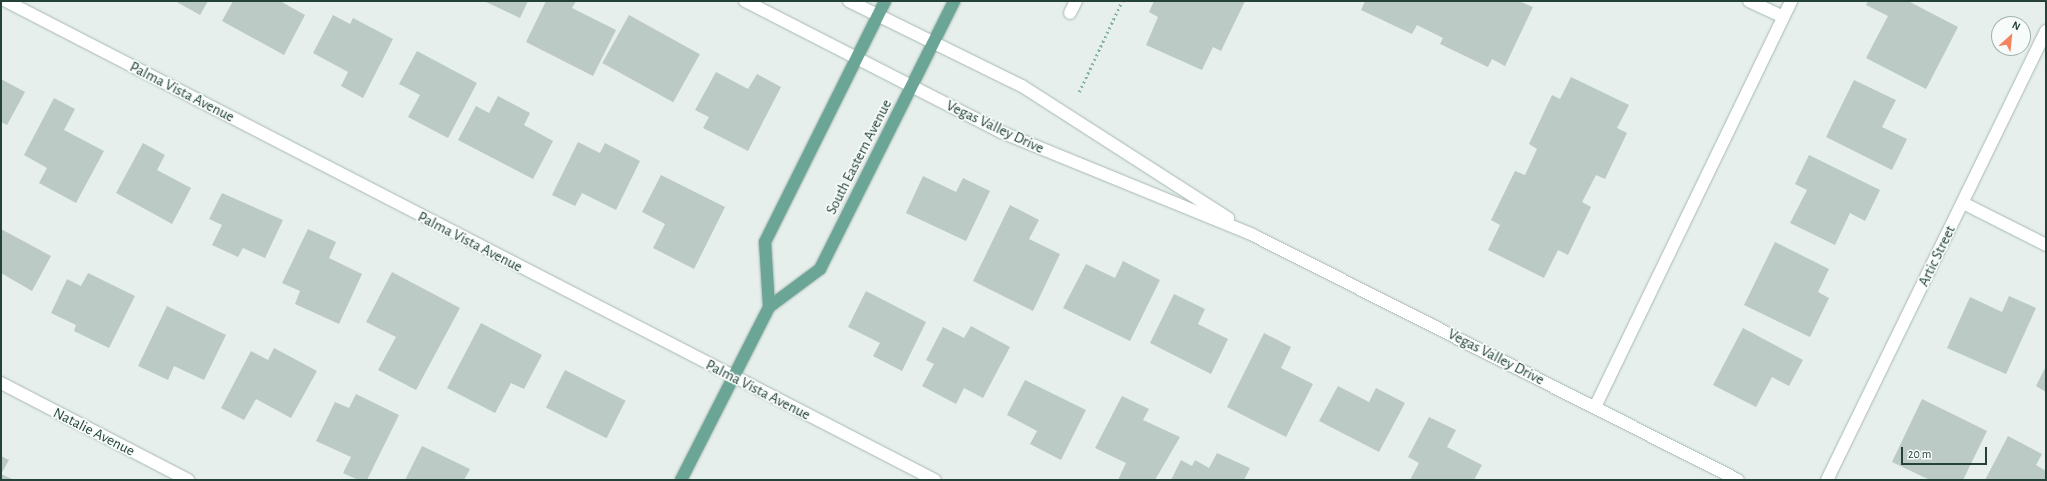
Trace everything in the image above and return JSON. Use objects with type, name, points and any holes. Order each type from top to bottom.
[{"type":"main road","points":[[769,307],[765,242],[885,1]]},
{"type":"main road","name":"South Eastern Avenue","points":[[681,480],[769,307],[820,269],[954,1]]},
{"type":"street","name":"Palma Vista Avenue","points":[[6,1],[733,378],[935,480]]},
{"type":"street","name":"Vegas Valley Drive","points":[[745,1],[1001,132],[1253,235],[1738,480]]},
{"type":"street","name":"Vegas Valley Drive","points":[[849,1],[1022,86],[1253,235]]},
{"type":"street","points":[[1070,13],[1076,1]]},
{"type":"street","points":[[1749,1],[1783,17]]},
{"type":"street","points":[[1595,408],[1791,1]]},
{"type":"street","name":"Artic Street","points":[[1827,480],[1963,204],[2046,31]]},
{"type":"street","points":[[1963,204],[2046,245]]},
{"type":"street","name":"Natalie Avenue","points":[[1,383],[188,480]]},
{"type":"path","points":[[1079,92],[1122,1]]},
{"type":"building","points":[[175,1],[208,1],[200,15]]},
{"type":"building","points":[[233,1],[280,1],[305,15],[284,55],[222,21]]},
{"type":"building","points":[[484,1],[528,1],[520,18]]},
{"type":"building","points":[[546,1],[576,1],[572,8],[616,30],[593,76],[526,42]]},
{"type":"building","points":[[1154,1],[1245,1],[1221,51],[1213,47],[1202,70],[1146,45],[1158,17],[1149,12]]},
{"type":"building","points":[[1365,1],[1519,1],[1533,7],[1505,66],[1492,59],[1488,67],[1440,44],[1443,38],[1417,25],[1412,34],[1361,10]]},
{"type":"building","points":[[1868,1],[1908,1],[1958,27],[1926,89],[1866,58],[1888,16],[1866,5]]},
{"type":"building","points":[[333,15],[350,24],[353,18],[393,39],[363,98],[341,86],[348,72],[313,53]]},
{"type":"building","points":[[629,15],[700,54],[673,102],[602,63]]},
{"type":"building","points":[[417,51],[477,83],[448,138],[408,117],[420,95],[399,84]]},
{"type":"building","points":[[716,72],[748,89],[757,74],[781,87],[748,151],[703,128],[709,117],[695,110]]},
{"type":"building","points":[[1571,77],[1629,105],[1617,128],[1627,133],[1605,179],[1596,175],[1582,202],[1591,207],[1568,255],[1558,250],[1544,278],[1488,250],[1500,225],[1491,220],[1515,171],[1525,175],[1537,149],[1529,144],[1552,95],[1560,99]]},
{"type":"building","points":[[1,79],[25,92],[7,125],[1,122]]},
{"type":"building","points":[[1854,80],[1896,100],[1882,127],[1907,139],[1892,170],[1826,137]]},
{"type":"building","points":[[498,96],[530,113],[524,125],[553,141],[533,179],[458,140],[476,106],[489,113]]},
{"type":"building","points":[[54,98],[75,109],[64,130],[104,151],[76,203],[39,183],[47,168],[24,155]]},
{"type":"building","points":[[578,142],[600,153],[605,143],[640,161],[616,210],[582,193],[575,206],[552,195]]},
{"type":"building","points":[[143,143],[165,155],[157,170],[191,188],[172,224],[116,193]]},
{"type":"building","points":[[1809,155],[1880,190],[1865,221],[1850,213],[1835,245],[1790,223],[1807,190],[1795,184]]},
{"type":"building","points":[[661,175],[725,207],[694,269],[653,248],[665,224],[642,212]]},
{"type":"building","points":[[923,176],[956,192],[963,178],[990,191],[966,241],[906,213]]},
{"type":"building","points":[[222,193],[283,220],[265,258],[243,248],[238,257],[212,245],[222,225],[209,219]]},
{"type":"building","points":[[1010,205],[1039,220],[1029,239],[1060,254],[1033,311],[973,281]]},
{"type":"building","points":[[1,229],[51,256],[32,291],[1,273]]},
{"type":"building","points":[[308,229],[336,242],[329,258],[362,274],[339,324],[295,304],[300,291],[282,283]]},
{"type":"building","points":[[1775,242],[1829,269],[1818,292],[1829,298],[1810,337],[1744,305]]},
{"type":"building","points":[[1123,261],[1160,280],[1130,341],[1063,308],[1086,264],[1115,278]]},
{"type":"building","points":[[392,272],[460,308],[416,390],[378,370],[396,337],[366,322]]},
{"type":"building","points":[[88,273],[135,296],[109,348],[74,331],[76,325],[51,313],[67,279],[81,286]]},
{"type":"building","points":[[866,291],[926,322],[902,371],[873,356],[880,343],[848,327]]},
{"type":"building","points":[[1174,294],[1205,309],[1198,324],[1228,339],[1211,374],[1150,343]]},
{"type":"building","points":[[2009,296],[2036,308],[2006,374],[1947,348],[1970,297],[2002,312]]},
{"type":"building","points":[[167,306],[226,335],[204,380],[174,366],[168,380],[138,366]]},
{"type":"building","points":[[481,323],[542,355],[524,389],[511,383],[495,413],[447,388]]},
{"type":"building","points":[[971,326],[1010,347],[983,398],[964,388],[956,404],[922,386],[934,364],[926,360],[943,327],[964,338]]},
{"type":"building","points":[[1743,328],[1803,360],[1789,386],[1772,377],[1756,407],[1713,385]]},
{"type":"building","points":[[1264,333],[1291,347],[1281,368],[1313,384],[1286,437],[1227,407]]},
{"type":"building","points":[[274,348],[317,371],[291,418],[256,399],[244,420],[221,408],[251,351],[268,360]]},
{"type":"building","points":[[2046,366],[2046,392],[2036,386]]},
{"type":"building","points":[[565,370],[626,401],[607,438],[546,407]]},
{"type":"building","points":[[1025,380],[1086,410],[1061,460],[1030,444],[1037,431],[1007,415]]},
{"type":"building","points":[[1338,386],[1369,402],[1376,388],[1405,403],[1379,452],[1319,421]]},
{"type":"building","points":[[356,394],[399,415],[367,480],[358,480],[343,473],[351,457],[316,441],[335,402],[349,408]]},
{"type":"building","points":[[1122,396],[1149,409],[1143,420],[1180,437],[1155,480],[1118,480],[1126,463],[1095,448]]},
{"type":"building","points":[[1922,399],[1987,431],[1963,480],[1930,480],[1892,462]]},
{"type":"building","points":[[1429,417],[1456,430],[1447,447],[1482,465],[1474,480],[1410,480],[1419,463],[1408,457]]},
{"type":"building","points":[[2008,436],[2042,454],[2036,465],[2046,471],[2046,480],[1985,480]]},
{"type":"building","points":[[422,446],[470,469],[464,480],[405,480]]},
{"type":"building","points":[[1217,453],[1250,468],[1244,480],[1171,480],[1181,460],[1192,466],[1195,460],[1209,468]]},
{"type":"building","points":[[1,456],[9,460],[1,474]]},
{"type":"building","points":[[1,474],[14,480],[1,480]]}]
